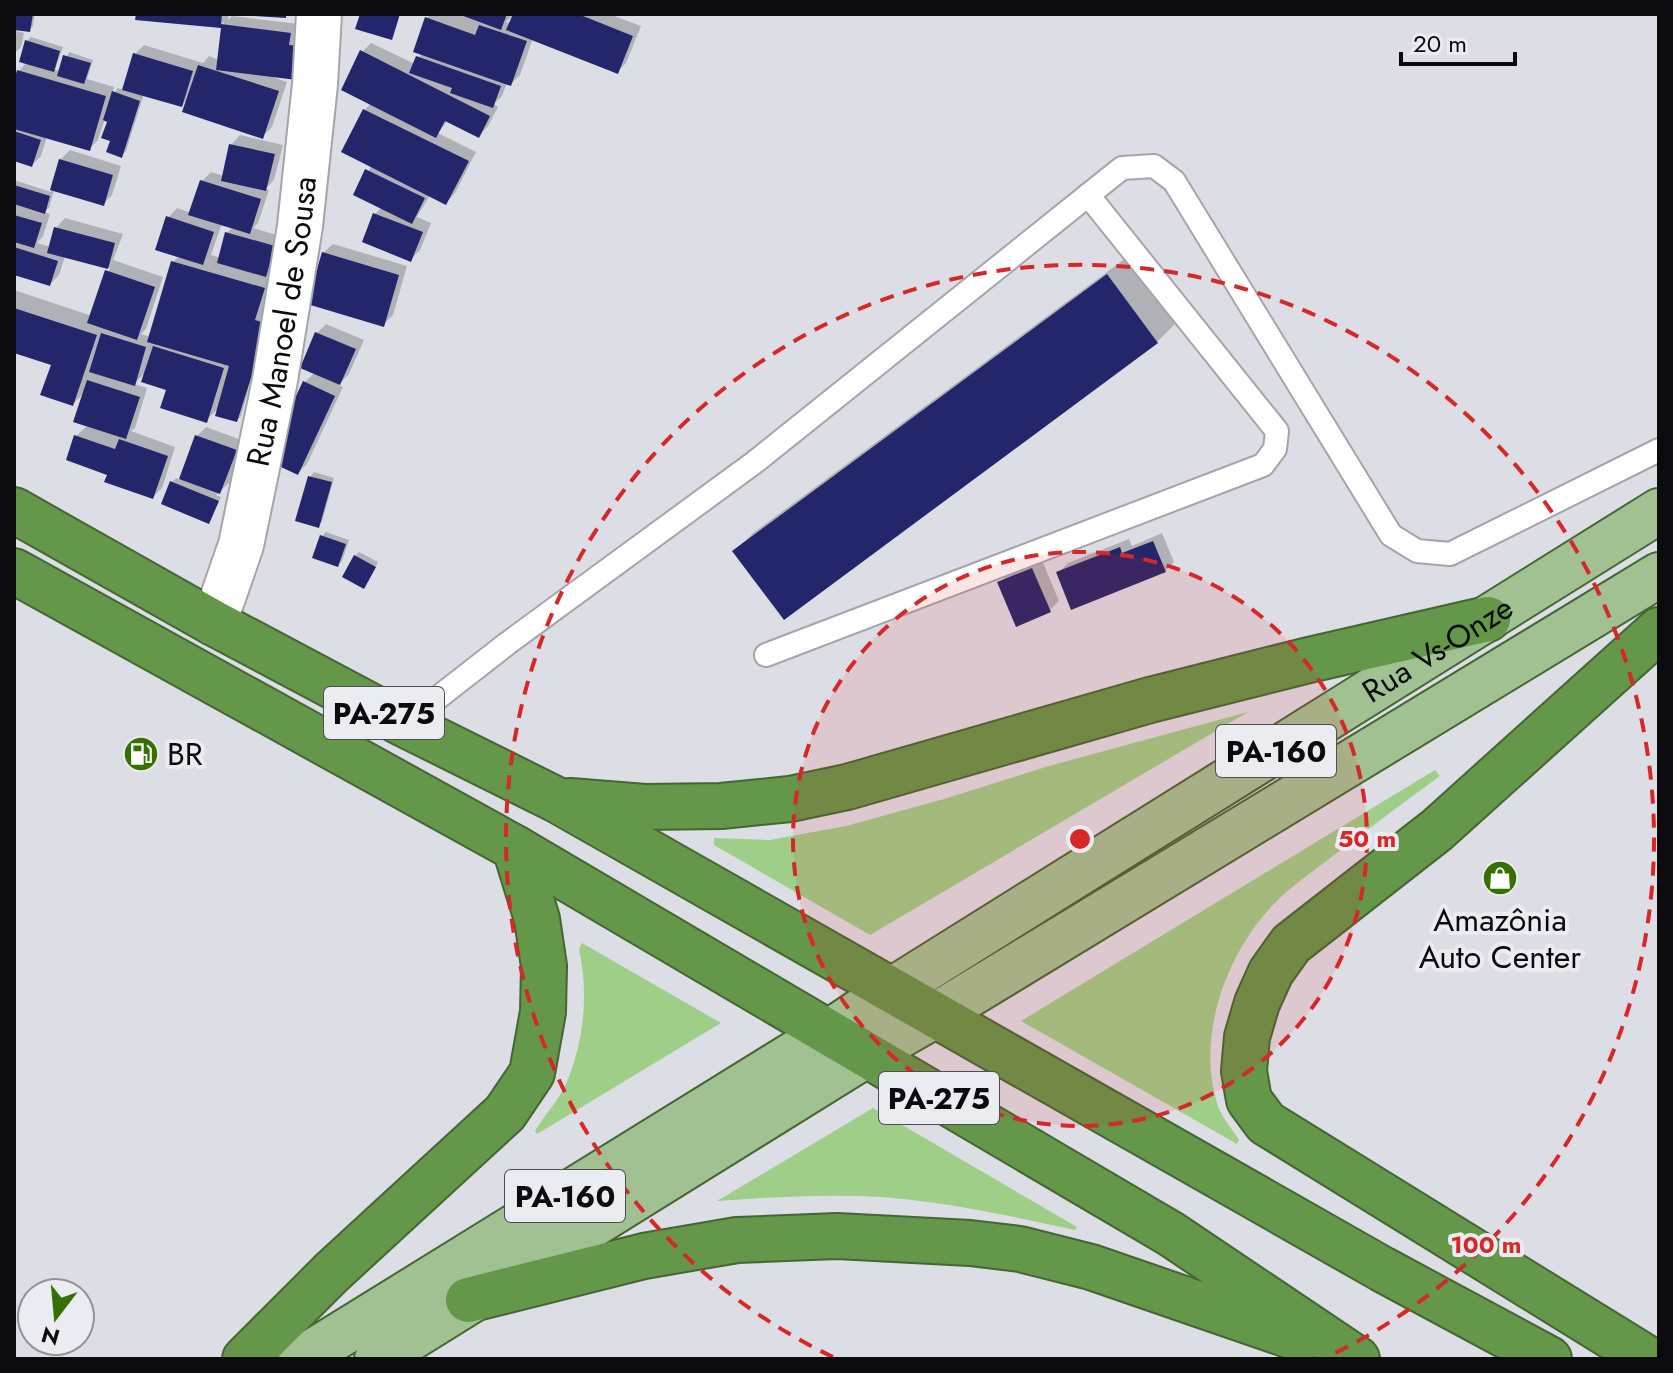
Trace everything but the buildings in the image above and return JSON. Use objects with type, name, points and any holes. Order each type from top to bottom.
[{"type":"highway","name":"PA-275","points":[[14,510],[214,623],[404,724],[557,800],[1382,1269],[1549,1359]]},
{"type":"highway","name":"PA-275","points":[[14,571],[515,848],[1171,1234],[1356,1358]]},
{"type":"highway","points":[[557,800],[660,807],[721,806],[790,799],[847,787],[1164,697],[1322,656],[1488,619]]},
{"type":"highway","points":[[1648,1359],[1266,1123],[1249,1100],[1244,1071],[1247,1037],[1257,1003],[1271,972],[1291,944],[1437,830],[1659,630]]},
{"type":"highway","points":[[245,1359],[332,1272],[505,1113],[532,1073],[543,1012],[544,966],[537,919],[515,848]]},
{"type":"highway","points":[[468,1300],[644,1256],[737,1240],[837,1236],[970,1243],[1020,1249],[1091,1267],[1356,1358]]},
{"type":"main road","name":"Rua Vs-Onze","points":[[892,990],[1659,511]]},
{"type":"main road","name":"PA-160","points":[[377,1359],[866,1055],[1659,575]]},
{"type":"main road","name":"PA-160","points":[[301,1359],[828,1033],[892,990]]},
{"type":"street","name":"Rua Manoel de Sousa","points":[[214,623],[241,545],[275,380],[300,226],[319,14]]},
{"type":"lane","points":[[404,724],[508,643],[755,462],[1122,168],[1154,166],[1174,181],[1391,535],[1417,551],[1450,554],[1659,450]]},
{"type":"lane","points":[[766,655],[1263,465],[1275,449],[1277,431],[1088,195]]},
{"type":"green space","points":[[1248,712],[870,935],[714,845],[714,838],[770,840],[846,826]]},
{"type":"green space","points":[[1435,770],[1440,776],[1282,896],[1258,922],[1242,946],[1219,998],[1210,1055],[1212,1082],[1219,1109],[1239,1140],[1237,1144],[1021,1021]]},
{"type":"green space","points":[[582,943],[721,1023],[537,1134],[535,1131],[566,1084],[577,1052],[584,1000],[579,949]]},
{"type":"green space","points":[[873,1108],[1077,1227],[1075,1230],[963,1207],[894,1198],[828,1196],[717,1201]]},
{"type":"place","name":"BR","points":[[141,754]]},
{"type":"place","name":"Amazônia Auto Center","points":[[1500,878]]}]
